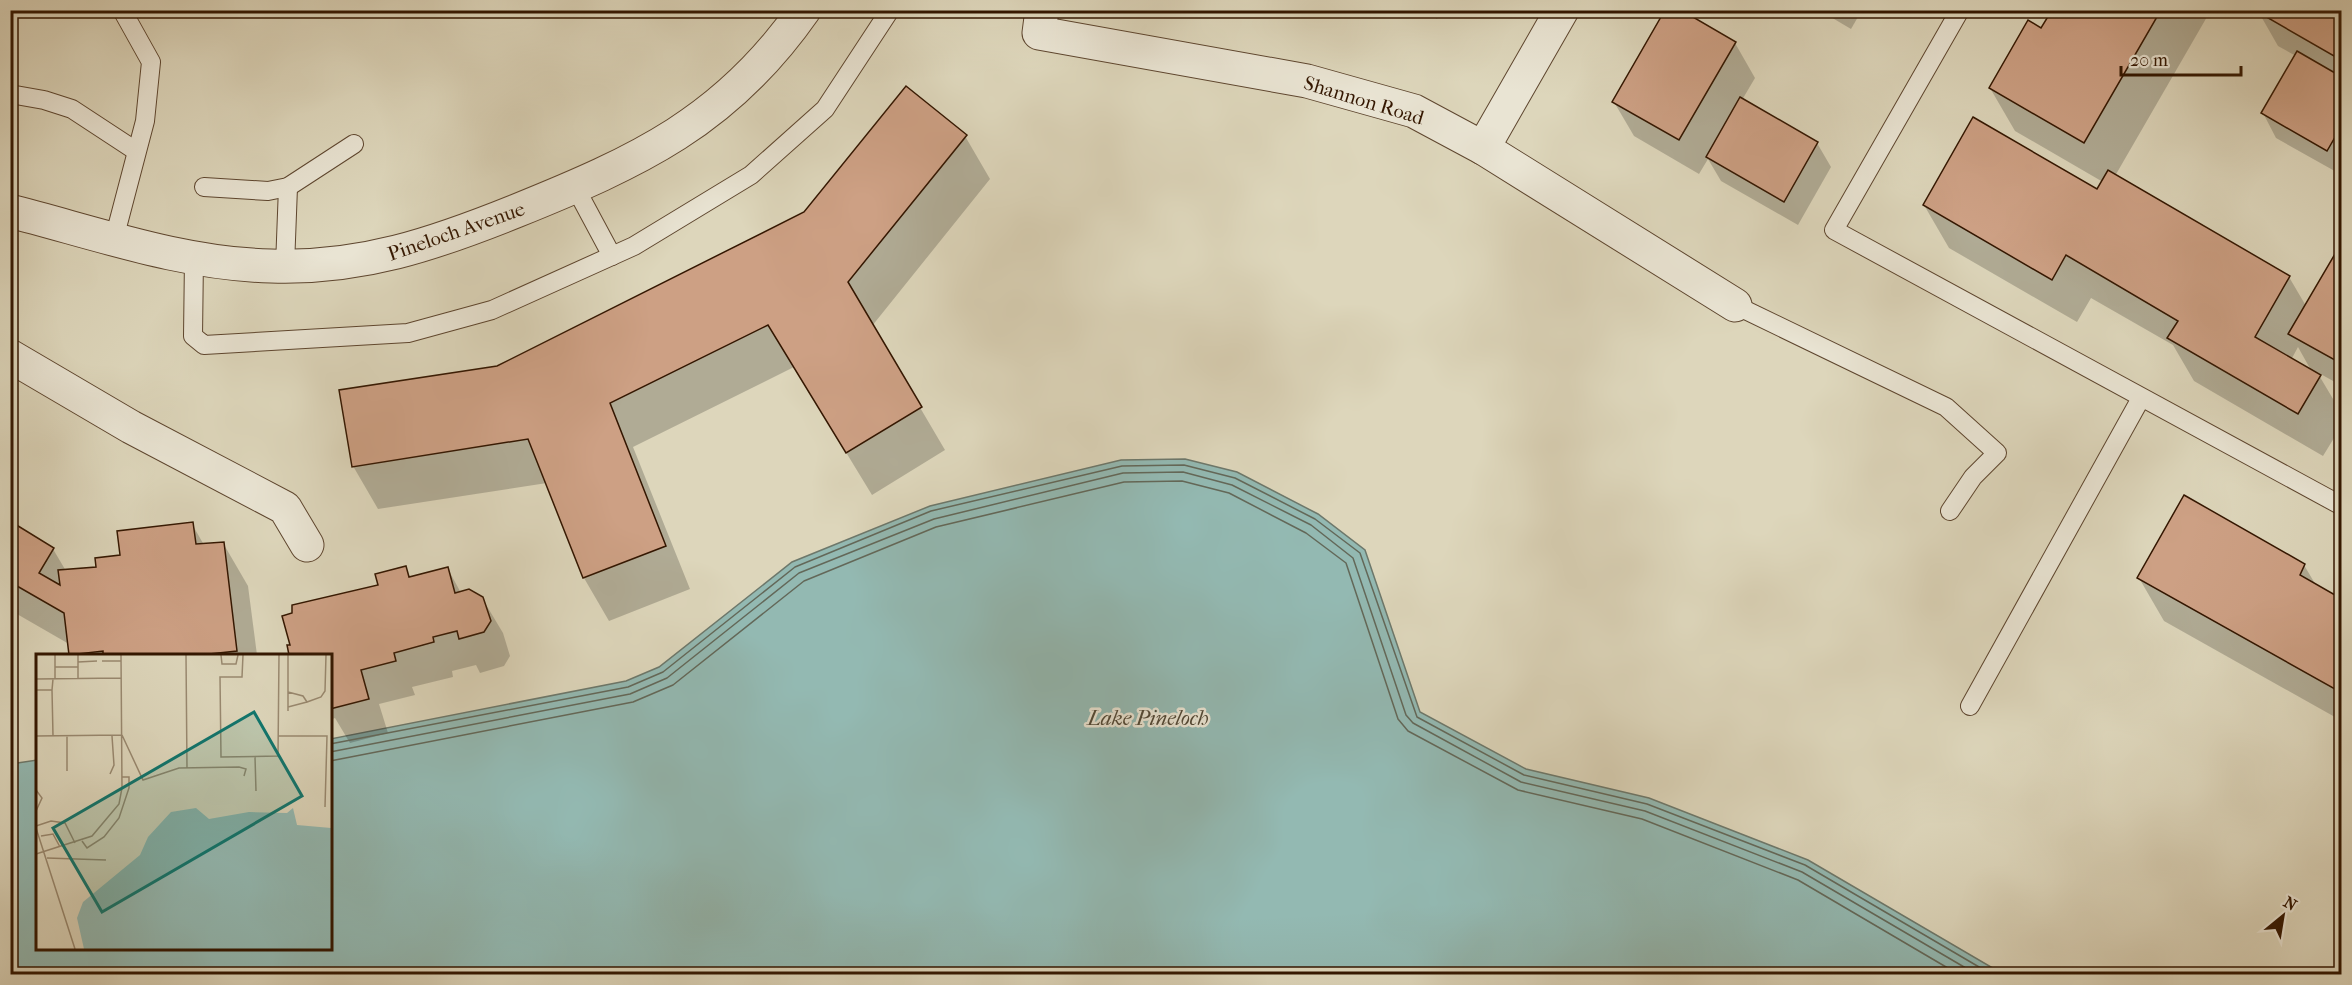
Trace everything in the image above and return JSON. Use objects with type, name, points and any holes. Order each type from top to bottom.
[{"type":"street","name":"Pineloch Avenue","points":[[10,211],[194,258],[285,266],[362,261],[414,249],[575,186],[642,156],[699,120],[754,71],[804,10]]},
{"type":"street","name":"Shannon Road","points":[[1042,10],[1039,33],[1306,81],[1414,111],[1483,148],[1735,305]]},
{"type":"street","points":[[1483,148],[1562,10]]},
{"type":"street","points":[[10,357],[131,427],[285,508],[307,545]]},
{"type":"lane","points":[[114,239],[144,122],[151,62],[122,10]]},
{"type":"lane","points":[[194,258],[193,336],[204,345],[408,333],[492,310],[634,246],[751,175],[825,109],[890,10]]},
{"type":"lane","points":[[1960,10],[1834,230],[2342,506]]},
{"type":"lane","points":[[10,94],[44,100],[72,109],[136,151]]},
{"type":"lane","points":[[204,187],[268,190],[288,187],[354,144]]},
{"type":"lane","points":[[575,186],[612,256]]},
{"type":"lane","points":[[285,266],[288,187]]},
{"type":"lane","points":[[1735,305],[1946,407],[1997,453],[1973,477],[1950,511]]},
{"type":"lane","points":[[1970,706],[2141,398]]},
{"type":"water","name":"Lake Pineloch","points":[[1185,459],[1237,472],[1318,514],[1365,550],[1420,712],[1526,769],[1649,798],[1808,860],[2003,974],[11,974],[11,764],[36,760],[36,949],[332,949],[332,739],[626,681],[659,667],[792,562],[930,506],[1121,460]]},
{"type":"building","points":[[1665,10],[1681,10],[1736,42],[1679,140],[1612,102]]},
{"type":"building","points":[[2052,10],[2161,10],[2084,143],[1989,88],[2028,20],[2041,28]]},
{"type":"building","points":[[2342,10],[2342,43],[2334,56],[2256,11]]},
{"type":"building","points":[[2297,51],[2342,77],[2342,125],[2327,151],[2261,113]]},
{"type":"building","points":[[906,86],[967,135],[848,282],[922,407],[846,453],[768,325],[610,403],[666,546],[583,578],[528,439],[352,467],[339,390],[497,366],[804,212]]},
{"type":"building","points":[[1740,97],[1818,142],[1784,202],[1706,157]]},
{"type":"building","points":[[1973,117],[2097,189],[2108,170],[2290,276],[2255,337],[2321,375],[2298,414],[2167,338],[2178,321],[2066,255],[2052,280],[1923,205]]},
{"type":"building","points":[[2342,242],[2342,364],[2288,334]]},
{"type":"building","points":[[2184,495],[2305,564],[2300,575],[2342,599],[2342,693],[2137,578]]},
{"type":"building","points":[[10,521],[54,548],[39,573],[60,585],[58,570],[96,567],[95,558],[120,555],[117,531],[193,522],[196,544],[224,542],[237,651],[209,654],[103,654],[103,651],[69,654],[64,613],[10,582]]},
{"type":"building","points":[[406,566],[409,577],[448,567],[455,593],[469,589],[483,597],[491,621],[484,632],[459,639],[457,631],[433,637],[434,642],[394,653],[396,661],[361,670],[369,699],[332,708],[332,654],[289,654],[287,645],[290,645],[282,616],[292,613],[292,605],[378,585],[375,574]]}]
